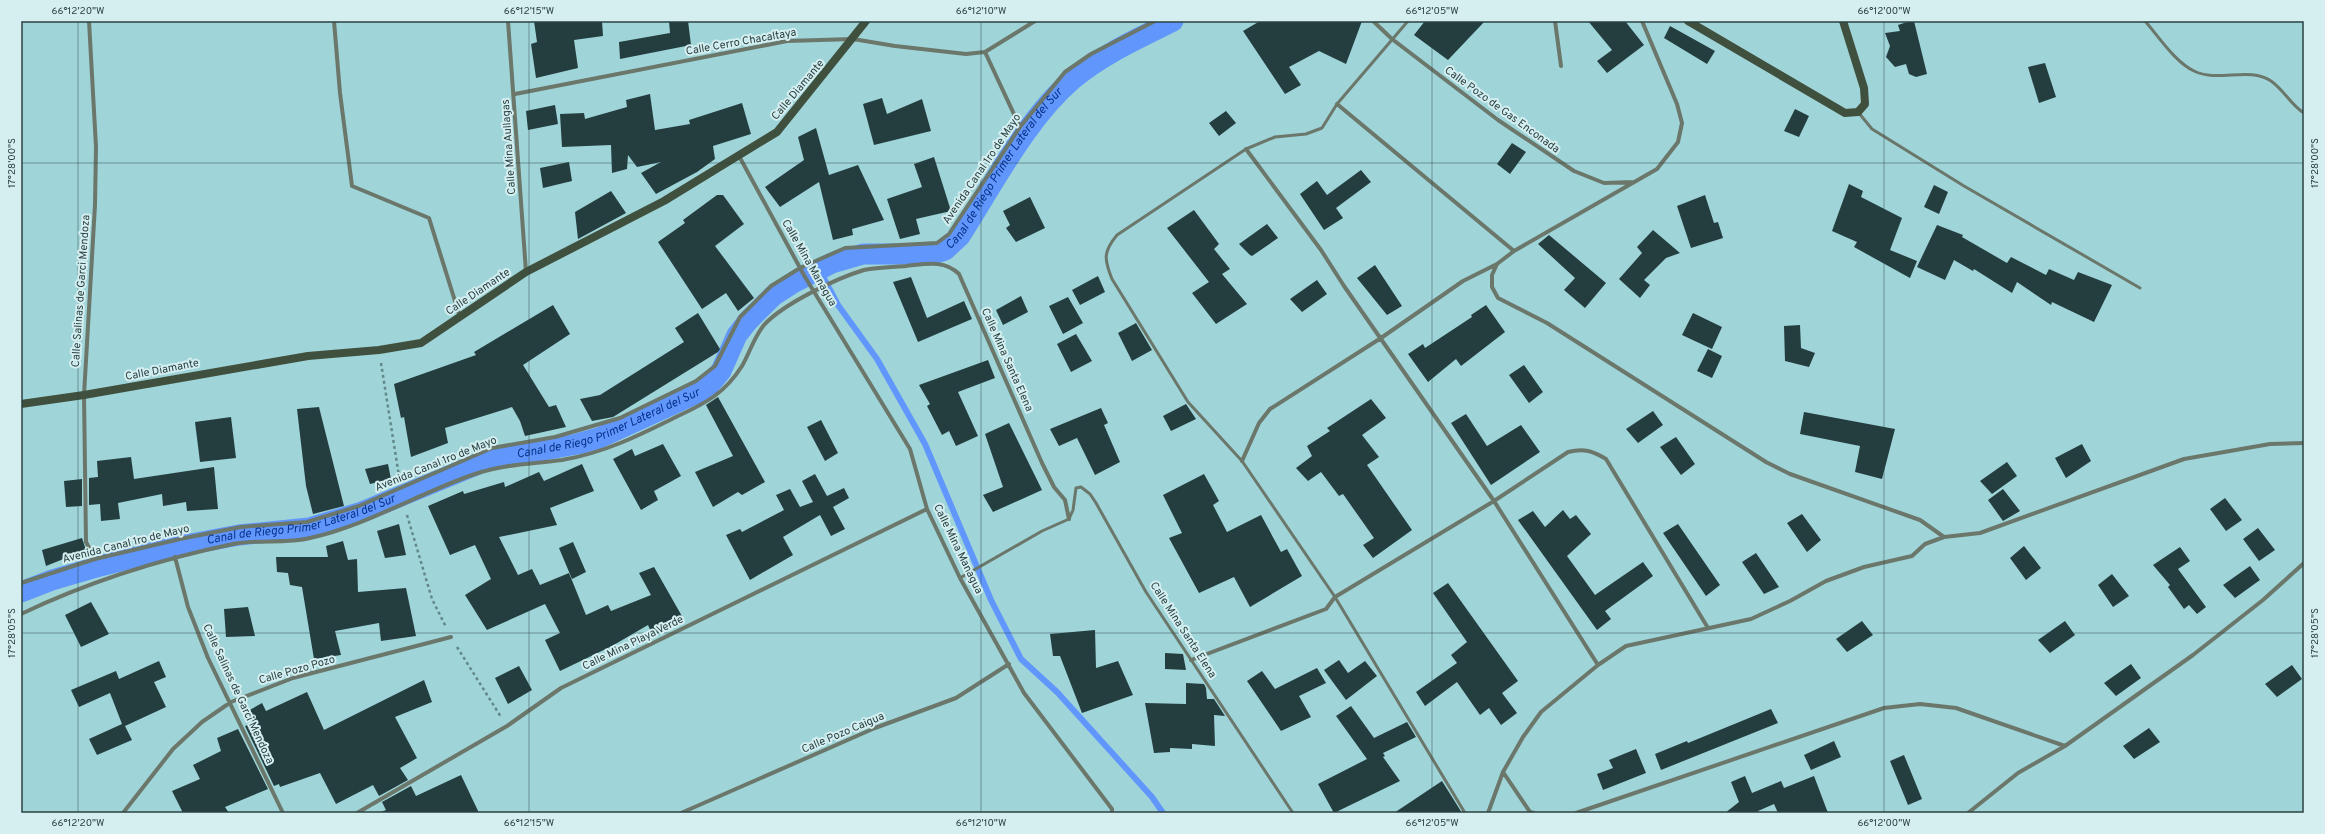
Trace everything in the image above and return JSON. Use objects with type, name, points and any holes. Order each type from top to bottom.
[{"type":"street","name":"Calle Salinas de Garci Mendoza","points":[[89,21],[96,146],[95,205],[84,395],[86,542],[95,559]]},
{"type":"street","points":[[334,21],[340,93],[352,186],[429,218],[460,317]]},
{"type":"street","name":"Calle Mina Aullagas","points":[[508,21],[515,94],[526,272]]},
{"type":"street","name":"Calle Diamante","points":[[21,404],[84,395],[308,356],[380,350],[421,343],[526,272],[664,201],[777,132],[866,21]]},
{"type":"street","name":"Calle Cerro Chacaltaya","points":[[515,94],[787,41],[853,39],[895,46],[959,53],[985,52],[1035,21]]},
{"type":"street","name":"Avenida Canal 1ro de Mayo","points":[[21,583],[95,559],[180,539],[241,527],[307,522],[359,506],[492,448],[555,437],[620,418],[696,380],[715,366],[740,317],[771,286],[800,268],[845,248],[937,243],[949,234],[1020,126],[1065,72],[1091,54],[1155,21]]},
{"type":"street","name":"Calle Pozo de Gas Enconada","points":[[1373,21],[1392,39],[1498,120],[1574,171],[1604,183],[1635,182]]},
{"type":"street","points":[[1555,21],[1561,66]]},
{"type":"street","points":[[1242,461],[1259,422],[1270,409],[1380,338],[1463,281],[1497,264],[1514,251],[1657,169],[1670,156],[1678,142],[1682,123],[1674,97],[1642,21]]},
{"type":"street","points":[[1688,21],[1845,113],[1858,112],[1865,104],[1864,88],[1843,21]]},
{"type":"street","points":[[985,52],[1020,126]]},
{"type":"street","points":[[1337,104],[1514,251]]},
{"type":"street","points":[[1246,149],[1321,250],[1380,338],[1494,501],[1598,665]]},
{"type":"street","name":"Calle Mina Managua","points":[[739,155],[800,268],[910,449],[927,509],[960,578],[1009,664],[1024,694],[1112,809],[1112,813]]},
{"type":"street","name":"Calle Mina Santa Elena","points":[[814,292],[866,270],[937,263],[951,265],[959,274],[1042,463],[1054,487],[1065,500],[1069,519]]},
{"type":"street","points":[[1497,264],[1492,274],[1492,287],[1498,298],[1547,323],[1766,462],[1790,474],[1920,520],[1944,537]]},
{"type":"street","points":[[21,614],[102,581],[175,557],[236,543],[309,539],[364,521],[474,474],[497,468],[561,460],[606,450],[710,401],[728,384],[742,365],[753,341],[765,325],[781,311],[814,292]]},
{"type":"street","points":[[1488,813],[1503,772],[1523,737],[1541,712],[1598,665],[1626,646],[1751,619],[1790,601],[1826,581],[1864,567],[1912,556],[1925,544],[1944,537],[1980,533],[2184,459],[2270,444],[2304,442]]},
{"type":"street","points":[[1191,660],[1326,610],[1335,597],[1494,501],[1568,452],[1581,449],[1594,451],[1606,459],[1708,628]]},
{"type":"street","name":"Calle Mina Playa Verde","points":[[357,813],[507,726],[562,688],[927,509]]},
{"type":"street","name":"Calle Salinas de Garci Mendoza","points":[[175,557],[188,607],[208,658],[231,702],[283,813]]},
{"type":"street","points":[[1968,813],[2018,773],[2065,746],[2193,654],[2263,600],[2304,563]]},
{"type":"street","name":"Calle Pozo Pozo","points":[[124,813],[173,749],[202,722],[231,702],[293,678],[451,637]]},
{"type":"street","name":"Calle Pozo Caigua","points":[[681,813],[875,728],[956,698],[1009,664]]},
{"type":"street","points":[[1576,813],[1884,708],[1920,704],[1956,708],[2065,746]]},
{"type":"street","points":[[1503,772],[1530,812],[1534,813]]},
{"type":"lane","points":[[1408,21],[1337,104],[1322,128],[1306,134],[1275,137],[1246,149],[1117,235],[1106,248],[1106,263],[1112,279],[1188,402],[1242,461],[1335,597],[1465,813]]},
{"type":"lane","points":[[2145,21],[2178,58],[2193,71],[2208,76],[2253,75],[2271,81],[2296,108],[2304,113]]},
{"type":"lane","points":[[1858,112],[1872,129],[1964,186],[2140,288]]},
{"type":"lane","name":"Calle Mina Santa Elena","points":[[1069,519],[1073,510],[1076,488],[1081,487],[1090,494],[1096,503],[1146,592],[1293,813]]},
{"type":"lane","points":[[960,578],[1042,531],[1069,519]]},
{"type":"path","points":[[380,350],[401,488]]},
{"type":"path","points":[[404,504],[432,599],[451,637],[507,726]]},
{"type":"building","points":[[534,21],[602,21],[603,36],[574,40],[578,68],[536,78],[531,44],[537,42]]},
{"type":"building","points":[[669,21],[688,21],[691,45],[620,59],[619,42],[670,33]]},
{"type":"building","points":[[1260,21],[1362,21],[1346,64],[1319,51],[1289,67],[1301,85],[1285,94],[1243,31]]},
{"type":"building","points":[[1425,21],[1485,21],[1448,60],[1414,35]]},
{"type":"building","points":[[1588,21],[1625,21],[1644,45],[1607,73],[1597,61],[1612,50]]},
{"type":"building","points":[[1914,21],[1927,74],[1916,77],[1909,74],[1906,64],[1895,67],[1886,57],[1890,46],[1885,33],[1900,31],[1898,25]]},
{"type":"building","points":[[1670,26],[1715,51],[1707,64],[1664,38]]},
{"type":"building","points":[[2045,63],[2056,97],[2039,103],[2028,67]]},
{"type":"building","points":[[650,94],[655,130],[690,124],[689,120],[742,103],[751,134],[713,146],[715,159],[697,172],[656,194],[641,173],[661,162],[637,167],[628,155],[627,169],[612,173],[611,145],[562,147],[560,114],[584,113],[585,119],[627,107],[626,100]]},
{"type":"building","points":[[882,98],[887,114],[922,99],[931,131],[874,145],[863,104]]},
{"type":"building","points":[[555,105],[558,124],[528,130],[526,111]]},
{"type":"building","points":[[1795,109],[1809,116],[1799,137],[1784,131]]},
{"type":"building","points":[[1226,111],[1236,123],[1219,136],[1209,123]]},
{"type":"building","points":[[816,128],[829,175],[858,165],[884,220],[852,229],[853,235],[833,240],[819,182],[780,207],[765,187],[804,160],[798,137]]},
{"type":"building","points":[[1512,143],[1526,152],[1510,174],[1497,164]]},
{"type":"building","points":[[934,157],[951,211],[916,219],[920,234],[900,239],[887,199],[922,187],[914,164]]},
{"type":"building","points":[[569,162],[572,181],[543,188],[540,168]]},
{"type":"building","points":[[1361,170],[1371,182],[1336,208],[1343,218],[1324,230],[1300,194],[1317,181],[1327,195]]},
{"type":"building","points":[[1849,184],[1863,191],[1861,197],[1902,218],[1890,250],[1917,261],[1910,278],[1854,247],[1857,242],[1832,231]]},
{"type":"building","points":[[1934,185],[1948,192],[1939,214],[1924,207]]},
{"type":"building","points":[[611,191],[626,213],[578,239],[575,212]]},
{"type":"building","points":[[717,195],[723,195],[744,224],[715,246],[754,298],[738,311],[726,293],[702,309],[658,242],[685,223],[683,220]]},
{"type":"building","points":[[1705,195],[1714,223],[1718,222],[1723,238],[1691,248],[1677,206]]},
{"type":"building","points":[[1030,197],[1045,228],[1016,242],[1006,228],[1010,225],[1003,211]]},
{"type":"building","points":[[1194,210],[1219,244],[1214,249],[1230,269],[1222,274],[1247,304],[1216,324],[1192,293],[1209,282],[1167,228]]},
{"type":"building","points":[[1267,224],[1278,238],[1252,256],[1250,255],[1239,244]]},
{"type":"building","points":[[1937,225],[1963,235],[1962,237],[2007,263],[2011,257],[2046,275],[2049,269],[2074,280],[2078,272],[2112,285],[2094,322],[2052,302],[2051,305],[2017,282],[2012,293],[1974,269],[1973,271],[1954,260],[1945,280],[1917,267]]},
{"type":"building","points":[[1653,230],[1680,253],[1666,258],[1644,280],[1650,285],[1640,298],[1619,279],[1642,253],[1637,247]]},
{"type":"building","points":[[1549,235],[1606,283],[1585,308],[1564,290],[1575,278],[1538,244]]},
{"type":"building","points":[[1375,265],[1402,306],[1387,315],[1357,278]]},
{"type":"building","points":[[1098,276],[1105,292],[1080,305],[1072,290]]},
{"type":"building","points":[[911,277],[927,318],[964,301],[972,319],[918,342],[893,282]]},
{"type":"building","points":[[1317,280],[1327,294],[1302,312],[1290,299]]},
{"type":"building","points":[[1021,296],[1028,312],[1003,325],[996,310]]},
{"type":"building","points":[[1068,297],[1083,323],[1063,334],[1049,306]]},
{"type":"building","points":[[553,305],[570,334],[523,365],[549,407],[556,405],[566,427],[525,436],[520,421],[512,407],[445,428],[448,443],[411,457],[404,417],[401,418],[394,384],[476,355],[474,352]]},
{"type":"building","points":[[1486,305],[1505,332],[1461,366],[1456,359],[1428,382],[1408,354],[1423,344],[1425,348],[1472,317],[1471,315]]},
{"type":"building","points":[[698,313],[720,349],[718,352],[613,417],[592,421],[580,399],[600,395],[684,342],[675,328]]},
{"type":"building","points":[[1693,313],[1722,327],[1712,349],[1682,335]]},
{"type":"building","points":[[1136,323],[1152,350],[1132,361],[1118,333]]},
{"type":"building","points":[[1800,325],[1801,348],[1815,353],[1809,367],[1785,361],[1784,326]]},
{"type":"building","points":[[1076,334],[1092,361],[1071,372],[1057,344]]},
{"type":"building","points":[[1708,349],[1722,356],[1712,378],[1697,371]]},
{"type":"building","points":[[988,360],[995,378],[958,392],[978,436],[956,446],[949,431],[942,435],[927,406],[930,404],[919,385]]},
{"type":"building","points":[[1524,365],[1543,392],[1529,403],[1509,375]]},
{"type":"building","points":[[718,397],[765,482],[742,495],[738,492],[713,507],[695,472],[733,456],[706,405]]},
{"type":"building","points":[[1371,399],[1386,418],[1362,435],[1379,457],[1367,465],[1412,530],[1373,558],[1363,545],[1374,538],[1343,494],[1339,496],[1321,472],[1308,481],[1296,468],[1312,456],[1307,446],[1330,431],[1327,428]]},
{"type":"building","points":[[1186,404],[1196,419],[1171,431],[1163,416]]},
{"type":"building","points":[[319,407],[344,506],[313,514],[306,486],[297,409]]},
{"type":"building","points":[[1101,408],[1108,423],[1104,425],[1120,462],[1095,475],[1077,438],[1059,446],[1050,429]]},
{"type":"building","points":[[1653,411],[1663,425],[1638,443],[1626,429]]},
{"type":"building","points":[[1804,412],[1895,429],[1882,479],[1855,472],[1860,446],[1800,434]]},
{"type":"building","points":[[1466,414],[1487,446],[1521,425],[1540,452],[1491,485],[1451,423]]},
{"type":"building","points":[[231,417],[236,458],[200,462],[195,422]]},
{"type":"building","points":[[821,420],[838,453],[825,461],[807,427]]},
{"type":"building","points":[[1009,423],[1042,490],[993,512],[983,495],[1003,487],[985,434]]},
{"type":"building","points":[[1676,437],[1695,464],[1681,475],[1660,447]]},
{"type":"building","points":[[663,444],[681,476],[654,491],[658,500],[641,510],[613,459],[632,449],[635,456]]},
{"type":"building","points":[[2082,444],[2091,461],[2066,478],[2055,458]]},
{"type":"building","points":[[131,457],[134,479],[214,467],[218,509],[187,511],[186,502],[163,506],[162,494],[118,503],[120,519],[101,521],[100,504],[89,505],[89,478],[98,477],[97,461]]},
{"type":"building","points":[[2007,462],[2017,476],[1992,494],[1980,481]]},
{"type":"building","points":[[388,464],[391,479],[370,484],[365,469]]},
{"type":"building","points":[[582,464],[594,491],[550,508],[557,525],[499,537],[518,575],[532,569],[540,585],[569,573],[586,615],[608,605],[611,611],[651,595],[639,573],[654,567],[683,618],[653,636],[648,625],[612,646],[560,671],[545,640],[560,633],[545,604],[487,630],[465,595],[491,579],[475,545],[450,555],[428,506],[463,491],[464,494],[504,482],[505,487],[539,472],[544,481]]},
{"type":"building","points":[[815,474],[827,496],[844,488],[849,498],[833,507],[845,529],[831,536],[820,515],[783,537],[793,555],[750,580],[726,535],[740,529],[742,532],[784,510],[776,495],[790,489],[800,507],[813,502],[802,481]]},
{"type":"building","points":[[1204,474],[1219,501],[1213,505],[1227,532],[1261,515],[1281,552],[1287,549],[1302,576],[1250,607],[1234,577],[1199,593],[1169,538],[1182,533],[1163,495]]},
{"type":"building","points":[[82,479],[82,506],[66,507],[64,481]]},
{"type":"building","points":[[2003,489],[2020,511],[2003,521],[1988,500]]},
{"type":"building","points":[[2225,498],[2242,520],[2226,531],[2210,509]]},
{"type":"building","points":[[1563,510],[1570,519],[1576,515],[1591,534],[1567,556],[1595,595],[1643,562],[1653,576],[1605,611],[1611,619],[1597,630],[1518,520],[1533,511],[1545,527]]},
{"type":"building","points":[[1802,514],[1821,540],[1807,552],[1787,523]]},
{"type":"building","points":[[399,524],[406,555],[385,558],[377,531]]},
{"type":"building","points":[[1678,524],[1720,585],[1706,596],[1663,533]]},
{"type":"building","points":[[2258,528],[2275,550],[2259,561],[2243,539]]},
{"type":"building","points":[[82,538],[86,550],[46,566],[42,550]]},
{"type":"building","points":[[343,541],[348,560],[357,559],[358,592],[406,588],[416,636],[381,641],[379,623],[335,631],[341,655],[314,659],[302,587],[290,585],[288,573],[277,572],[276,557],[328,557],[326,546]]},
{"type":"building","points":[[573,542],[586,572],[572,579],[559,548]]},
{"type":"building","points":[[2024,546],[2041,568],[2026,580],[2010,558]]},
{"type":"building","points":[[2180,547],[2190,561],[2178,569],[2206,607],[2197,614],[2189,605],[2184,609],[2168,587],[2170,585],[2153,565]]},
{"type":"building","points":[[1756,553],[1779,587],[1764,594],[1742,562]]},
{"type":"building","points":[[2250,566],[2260,580],[2235,598],[2223,585]]},
{"type":"building","points":[[2112,574],[2129,596],[2113,607],[2098,585]]},
{"type":"building","points":[[1448,583],[1518,681],[1502,693],[1517,713],[1501,725],[1489,708],[1480,715],[1457,682],[1425,706],[1416,692],[1457,663],[1451,655],[1467,642],[1433,593]]},
{"type":"building","points":[[91,602],[109,634],[81,647],[65,615]]},
{"type":"building","points":[[248,607],[255,636],[226,637],[224,609]]},
{"type":"building","points":[[1862,621],[1873,635],[1847,652],[1836,639]]},
{"type":"building","points":[[2065,621],[2075,635],[2050,653],[2038,640]]},
{"type":"building","points":[[1095,630],[1096,668],[1118,661],[1133,695],[1082,713],[1060,656],[1053,656],[1050,634]]},
{"type":"building","points":[[1165,653],[1183,654],[1186,670],[1165,669]]},
{"type":"building","points":[[1339,660],[1348,673],[1365,661],[1377,676],[1346,700],[1324,670]]},
{"type":"building","points":[[159,661],[166,677],[154,682],[166,707],[125,726],[132,740],[97,755],[89,739],[122,724],[110,693],[79,707],[71,690],[116,671],[119,679]]},
{"type":"building","points":[[2131,664],[2141,678],[2116,696],[2104,683]]},
{"type":"building","points":[[2292,665],[2302,679],[2277,697],[2265,684]]},
{"type":"building","points":[[519,666],[532,690],[508,704],[495,678]]},
{"type":"building","points":[[1317,668],[1326,683],[1299,696],[1311,717],[1281,731],[1247,681],[1262,671],[1275,689]]},
{"type":"building","points":[[424,680],[432,702],[395,717],[417,758],[400,768],[408,780],[379,796],[373,785],[336,804],[320,773],[280,787],[279,784],[274,786],[245,726],[253,723],[248,711],[262,703],[266,711],[307,692],[324,730]]},
{"type":"building","points":[[1186,683],[1204,684],[1207,699],[1214,699],[1225,716],[1214,715],[1215,746],[1192,744],[1192,749],[1170,748],[1170,752],[1154,753],[1145,703],[1186,704]]},
{"type":"building","points":[[1351,706],[1374,738],[1407,722],[1416,737],[1383,753],[1385,756],[1383,757],[1400,781],[1334,813],[1318,784],[1367,759],[1336,716]]},
{"type":"building","points":[[1771,709],[1778,723],[1661,770],[1655,754],[1687,741],[1688,743]]},
{"type":"building","points":[[2149,728],[2160,742],[2134,759],[2123,746]]},
{"type":"building","points":[[238,729],[268,789],[225,807],[229,813],[183,813],[172,791],[200,779],[193,765],[221,751],[217,738]]},
{"type":"building","points":[[1834,741],[1841,757],[1811,770],[1804,755]]},
{"type":"building","points":[[1636,749],[1646,773],[1603,790],[1597,774],[1613,768],[1609,760]]},
{"type":"building","points":[[1904,755],[1922,799],[1908,805],[1890,761]]},
{"type":"building","points":[[461,775],[479,813],[378,813],[386,810],[382,802],[411,786],[416,796]]},
{"type":"building","points":[[1745,776],[1752,793],[1781,781],[1784,788],[1814,776],[1828,813],[1778,813],[1774,804],[1758,811],[1759,813],[1725,813],[1739,802],[1731,782]]},
{"type":"building","points":[[1442,781],[1462,813],[1394,813]]},
{"type":"waterway","name":"Canal de Riego Primer Lateral del Sur","points":[[21,592],[52,580],[100,566],[180,546],[239,535],[309,528],[362,512],[488,460],[577,444],[599,438],[706,389],[721,371],[737,335],[748,321],[773,296],[793,283],[832,263],[863,254],[933,254],[945,250],[960,236],[1026,132],[1056,95],[1073,79],[1096,62],[1173,21]]},
{"type":"waterway","points":[[819,269],[838,305],[877,359],[925,444],[991,600],[1021,659],[1057,692],[1152,797],[1163,813]]}]
